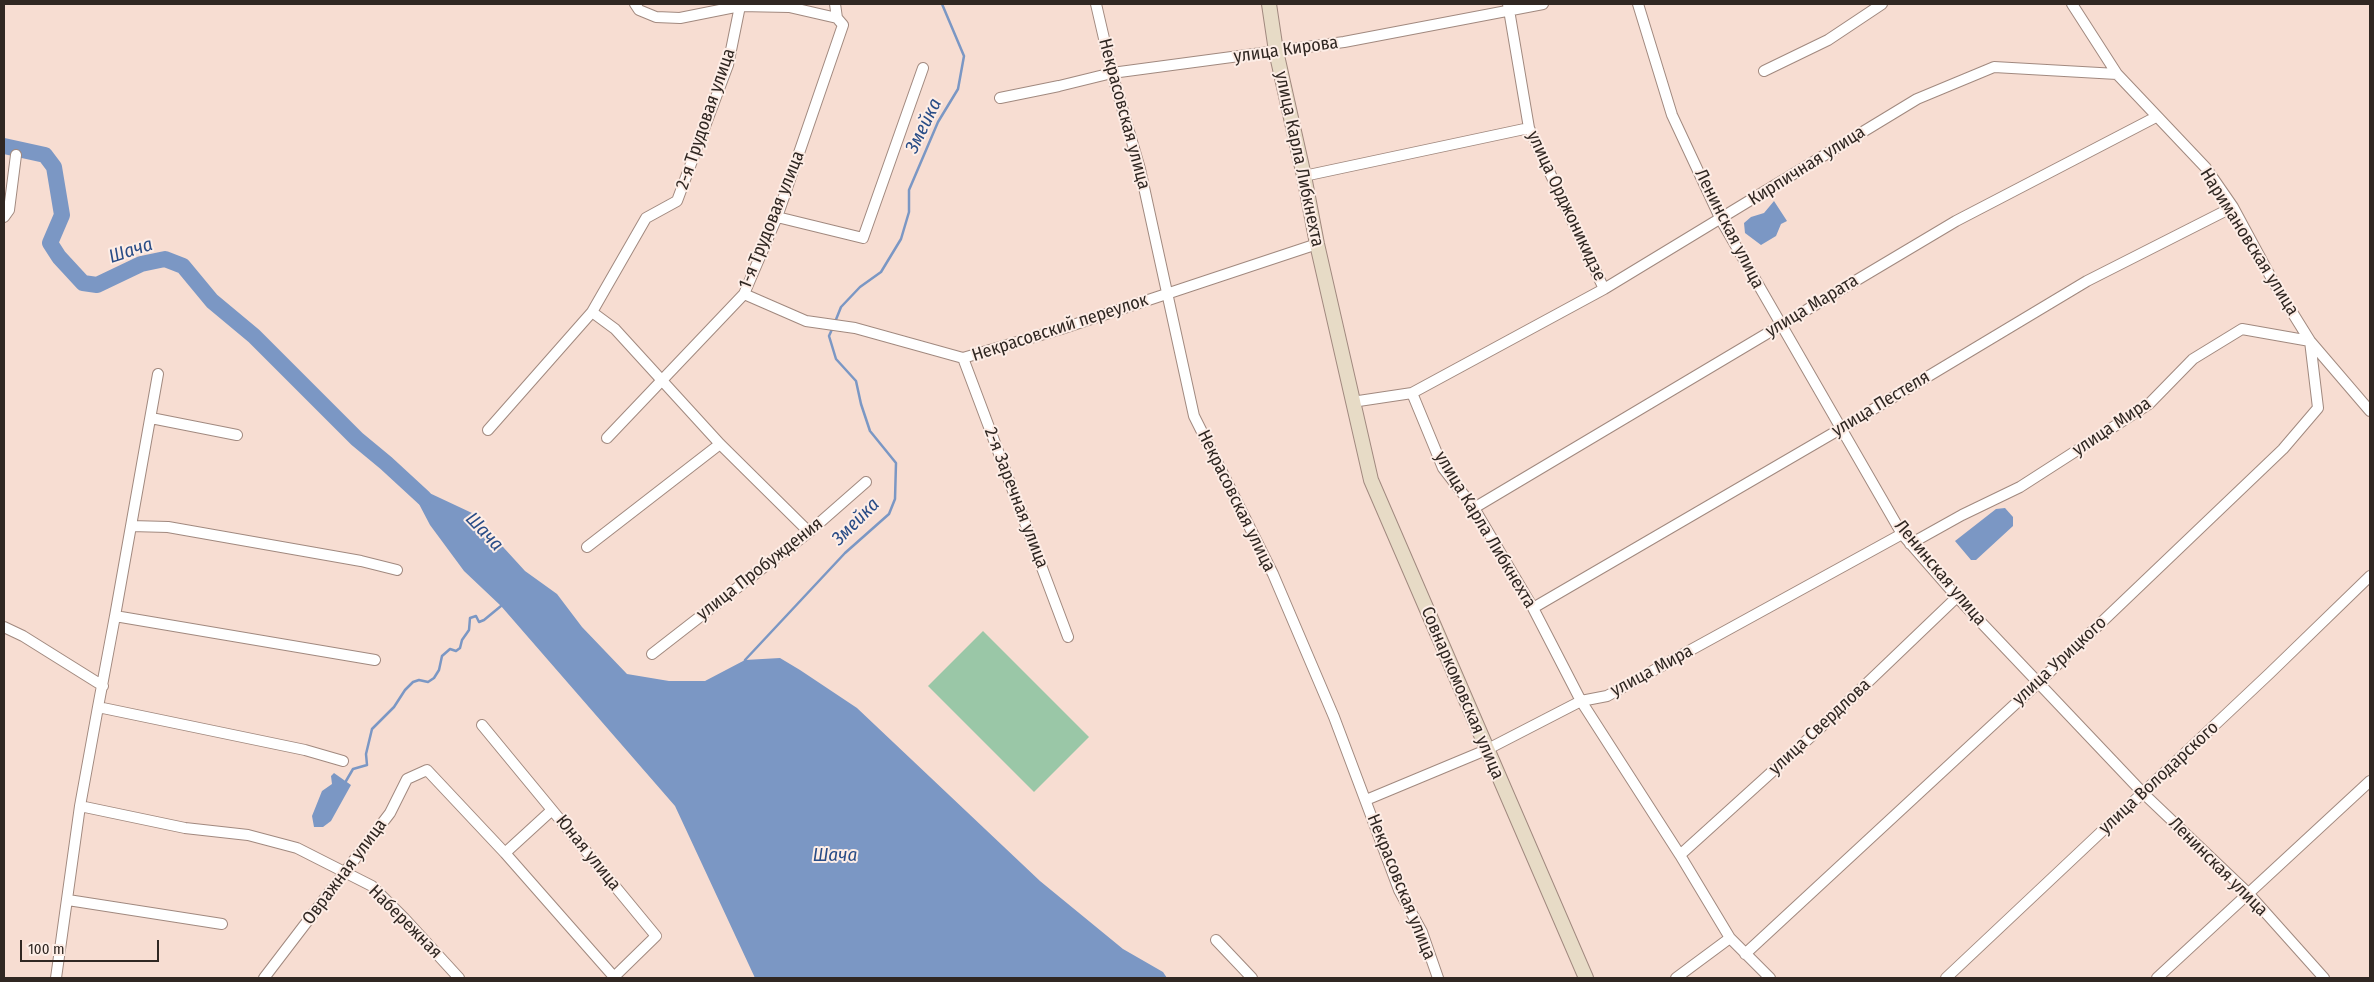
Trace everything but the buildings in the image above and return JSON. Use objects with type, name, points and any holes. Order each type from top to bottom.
[{"type":"street","points":[[637,7],[656,17],[680,18],[740,6],[789,7],[837,18],[835,4]]},
{"type":"street","name":"Некрасовская улица","points":[[1096,4],[1112,73],[1140,169],[1194,416],[1273,574],[1334,717],[1399,890],[1422,932],[1438,978]]},
{"type":"street","name":"улица Карла Либкнехта","points":[[1268,4],[1276,51],[1352,402]]},
{"type":"street","name":"улица Кирова","points":[[1000,98],[1112,73],[1344,42],[1509,7],[1543,4]]},
{"type":"street","name":"Ленинская улица","points":[[1638,4],[1672,115],[1721,220],[1902,534],[1957,597],[2143,793],[2248,893],[2324,978]]},
{"type":"street","points":[[1764,70],[1828,40],[1882,4]]},
{"type":"street","name":"Наримановская улица","points":[[2072,4],[2117,74],[2206,168],[2232,207],[2274,283],[2310,341],[2370,411]]},
{"type":"street","name":"2-я Трудовая улица","points":[[488,430],[592,312],[646,218],[677,201],[728,64],[740,6]]},
{"type":"street","name":"улица Орджоникидзе","points":[[1509,7],[1529,128],[1604,289]]},
{"type":"street","name":"1-я Трудовая улица","points":[[607,438],[744,294],[777,217],[843,25],[837,18]]},
{"type":"street","name":"Кирпичная улица","points":[[1412,393],[1604,289],[1721,220],[1792,173],[1917,99],[1994,67],[2117,74]]},
{"type":"street","points":[[777,217],[863,238],[923,68]]},
{"type":"street","name":"улица Марата","points":[[1474,508],[1956,221],[2156,116]]},
{"type":"street","points":[[1304,176],[1529,128]]},
{"type":"street","points":[[4,217],[9,210],[16,155]]},
{"type":"street","name":"улица Пестеля","points":[[1533,608],[1842,428],[2087,281],[2232,207]]},
{"type":"street","name":"Некрасовский переулок","points":[[744,294],[812,322],[854,328],[964,358],[1317,244]]},
{"type":"street","points":[[592,312],[615,329],[720,444],[809,532]]},
{"type":"street","name":"улица Мира","points":[[1910,544],[1962,515],[2020,487],[2150,404],[2193,359],[2242,329],[2310,341]]},
{"type":"street","name":"улица Урицкого","points":[[1745,954],[2039,682],[2283,449],[2318,408],[2310,341]]},
{"type":"street","name":"2-я Заречная улица","points":[[964,358],[1068,637]]},
{"type":"street","points":[[56,978],[80,806],[158,374]]},
{"type":"street","points":[[1352,402],[1412,393]]},
{"type":"street","name":"улица Карла Либкнехта","points":[[1412,393],[1443,468],[1474,508],[1533,608],[1581,701],[1680,855],[1730,938],[1770,978]]},
{"type":"street","name":"Совнаркомовская улица","points":[[1352,402],[1371,480],[1586,978]]},
{"type":"street","points":[[151,418],[237,435]]},
{"type":"street","points":[[587,547],[720,444]]},
{"type":"street","name":"улица Пробуждения","points":[[652,654],[809,532],[866,482]]},
{"type":"street","points":[[131,526],[168,527],[361,561],[397,570]]},
{"type":"street","name":"улица Мира","points":[[1366,800],[1486,750],[1581,701],[1606,696],[1902,534]]},
{"type":"street","name":"улица Володарского","points":[[1946,978],[2370,576]]},
{"type":"street","name":"улица Свердлова","points":[[1680,855],[1817,731],[1957,597]]},
{"type":"street","points":[[115,616],[376,660]]},
{"type":"street","points":[[4,627],[23,636],[103,686]]},
{"type":"street","points":[[98,708],[287,746],[343,761]]},
{"type":"street","name":"Юная улица","points":[[427,770],[505,853],[615,978],[656,936],[482,725]]},
{"type":"street","name":"Овражная улица","points":[[264,978],[390,813],[407,780],[427,770]]},
{"type":"street","points":[[2157,978],[2370,781]]},
{"type":"street","name":"Набережная","points":[[80,806],[185,828],[257,837],[297,848],[372,886],[459,978]]},
{"type":"street","points":[[505,853],[552,810]]},
{"type":"street","points":[[68,900],[222,924]]},
{"type":"street","points":[[1676,978],[1730,938]]},
{"type":"street","points":[[1216,940],[1252,978]]},
{"type":"green space","points":[[983,631],[1089,737],[1034,792],[928,686]]},
{"type":"water","points":[[1774,201],[1787,221],[1781,224],[1776,236],[1761,245],[1745,233],[1744,223],[1751,217],[1764,213]]},
{"type":"water","name":"Шача","points":[[408,483],[472,513],[525,571],[557,594],[582,627],[627,674],[669,681],[705,681],[745,660],[780,658],[800,670],[857,708],[1040,881],[1123,949],[1163,972],[1167,978],[755,978],[675,806],[501,606],[464,571],[430,525]]},
{"type":"water","points":[[2005,508],[2013,517],[2013,526],[1976,560],[1971,560],[1955,541],[1996,509]]},
{"type":"water","points":[[334,773],[351,785],[331,821],[323,827],[314,827],[312,816],[322,791],[332,784],[331,776]]},
{"type":"waterway","name":"Змейка","points":[[835,322],[841,307],[860,287],[881,272],[901,239],[909,212],[909,190],[938,122],[958,89],[964,56],[942,4]]},
{"type":"waterway","name":"Шача","points":[[4,146],[45,155],[54,167],[62,215],[50,243],[59,257],[83,283],[97,285],[141,264],[165,259],[183,266],[212,301],[254,336],[357,439],[424,498]]},
{"type":"waterway","name":"Змейка","points":[[745,663],[745,660],[845,553],[889,514],[895,499],[896,463],[870,431],[856,381],[836,359],[829,336],[833,327]]},
{"type":"waterway","points":[[346,781],[353,769],[367,765],[366,754],[372,729],[394,707],[405,690],[413,682],[419,680],[428,682],[434,678],[439,670],[442,656],[450,649],[456,651],[460,648],[462,640],[469,630],[470,618],[476,616],[479,622],[501,606]]}]
